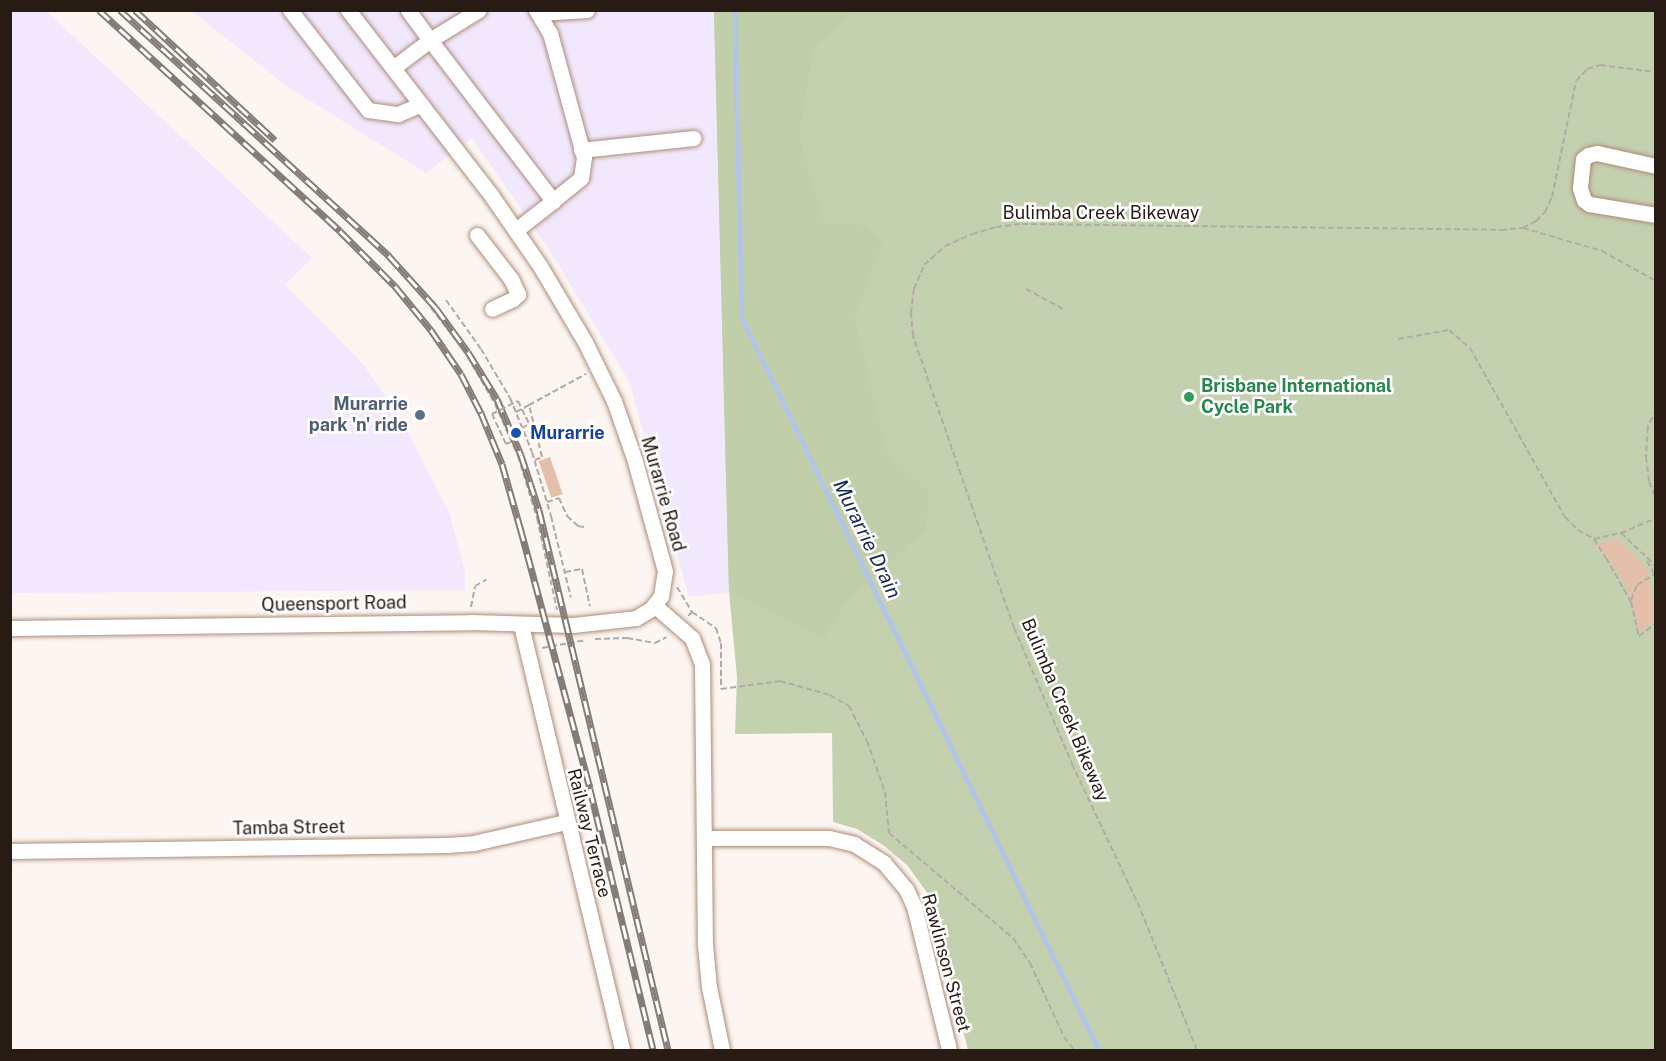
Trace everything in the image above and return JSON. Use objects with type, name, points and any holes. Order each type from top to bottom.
[{"type":"street","points":[[290,10],[368,110],[398,114],[421,104]]},
{"type":"street","name":"Murarrie Road","points":[[348,10],[516,230],[585,342],[614,401],[634,461],[665,577],[661,596],[654,605]]},
{"type":"street","points":[[408,10],[553,201]]},
{"type":"street","points":[[393,68],[430,40],[479,10]]},
{"type":"street","points":[[516,230],[581,178],[585,165],[550,33],[537,12],[587,10]]},
{"type":"street","points":[[581,150],[693,138]]},
{"type":"street","points":[[1656,166],[1597,153],[1588,154],[1583,159],[1580,188],[1584,200],[1589,204],[1656,215]]},
{"type":"street","points":[[477,235],[511,279],[518,294],[513,299],[492,309]]},
{"type":"street","points":[[654,605],[692,638],[701,658],[706,964],[710,997],[722,1050]]},
{"type":"street","name":"Queensport Road","points":[[10,628],[471,622],[573,625],[625,620],[641,615],[654,605]]},
{"type":"street","name":"Railway Terrace","points":[[521,625],[622,1050]]},
{"type":"street","name":"Tamba Street","points":[[10,852],[447,845],[474,843],[566,822]]},
{"type":"street","name":"Rawlinson Street","points":[[705,838],[829,838],[854,844],[884,863],[906,889],[914,906],[949,1050]]},
{"type":"path","points":[[1523,228],[1536,221],[1545,212],[1552,197],[1576,81],[1587,69],[1599,64],[1656,72]]},
{"type":"path","name":"Bulimba Creek Bikeway","points":[[1197,1050],[1140,908],[1073,766],[1014,628],[914,336],[911,313],[914,289],[924,266],[945,246],[996,227],[1022,224],[1502,230],[1523,228]]},
{"type":"path","points":[[1523,228],[1602,251],[1656,281]]},
{"type":"path","points":[[1026,289],[1063,309]]},
{"type":"path","points":[[446,300],[481,349],[522,428],[535,460],[571,598]]},
{"type":"path","points":[[431,308],[468,358],[495,404],[511,441],[537,518],[557,601],[557,610]]},
{"type":"path","points":[[1398,339],[1449,330],[1465,342],[1482,365],[1565,517],[1578,530],[1594,539],[1631,602],[1639,636],[1656,624]]},
{"type":"path","points":[[515,412],[582,376]]},
{"type":"path","points":[[511,441],[506,444],[492,414],[518,401],[529,424],[522,428]]},
{"type":"path","points":[[530,405],[542,457],[535,460]]},
{"type":"path","points":[[1656,409],[1648,427],[1646,457],[1649,482],[1656,498]]},
{"type":"path","points":[[547,502],[560,498],[567,516],[578,526],[584,526]]},
{"type":"path","points":[[1594,539],[1621,533],[1656,518]]},
{"type":"path","points":[[1621,533],[1656,566]]},
{"type":"path","points":[[1646,558],[1655,575]]},
{"type":"path","points":[[565,572],[582,569],[590,606]]},
{"type":"path","points":[[1631,602],[1637,585],[1655,575]]},
{"type":"path","points":[[1649,578],[1655,575]]},
{"type":"path","points":[[665,577],[679,589],[692,612],[710,623],[719,636],[721,690],[780,681],[830,695],[849,706],[867,741],[885,792],[889,833],[1013,938],[1030,963],[1064,1037],[1074,1050]]},
{"type":"path","points":[[471,607],[475,586],[486,580]]},
{"type":"path","points":[[688,616],[692,612]]},
{"type":"path","points":[[544,656],[542,648],[590,639],[627,638],[655,643],[670,635]]},
{"type":"shaded area","points":[[10,11],[46,11],[312,258],[285,285],[363,364],[403,423],[449,512],[465,571],[465,590],[11,593]]},
{"type":"shaded area","points":[[192,11],[714,11],[729,592],[689,597],[629,381],[550,251],[472,138],[426,173],[285,85]]},
{"type":"green space","name":"Brisbane International Cycle Park","points":[[714,11],[1655,11],[1655,1050],[968,1050],[928,894],[907,865],[883,845],[857,829],[833,822],[832,733],[735,734],[737,677],[729,592]]},
{"type":"green space","points":[[714,11],[855,11],[814,47],[799,137],[824,224],[866,225],[883,241],[854,318],[887,453],[928,491],[926,529],[844,604],[824,639],[729,592]]},
{"type":"building","points":[[550,457],[563,494],[551,498],[539,461]]},
{"type":"building","points":[[1619,539],[1648,570],[1656,618],[1640,633],[1629,594],[1621,577],[1595,544]]},
{"type":"waterway","name":"Murarrie Drain","points":[[735,10],[742,318],[1099,1050]]},
{"type":"railway","points":[[99,10],[340,231],[395,286],[431,330],[461,374],[481,413],[502,464],[520,527],[590,789],[653,1050]]},
{"type":"railway","points":[[120,10],[389,256],[436,308],[468,352],[497,399],[521,455],[539,510],[668,1050]]},
{"type":"railway","points":[[135,10],[275,140]]},
{"type":"place","name":"Brisbane International Cycle Park","points":[[1189,397]]},
{"type":"place","name":"Murarrie park 'n' ride","points":[[420,415]]},
{"type":"place","name":"Murarrie","points":[[516,433]]}]
